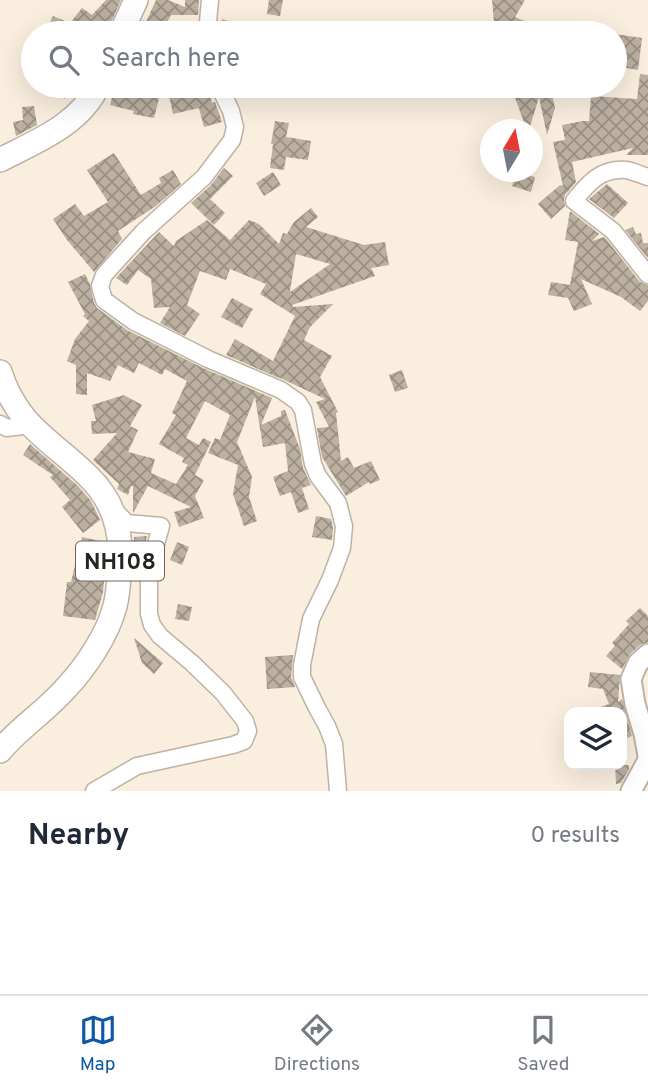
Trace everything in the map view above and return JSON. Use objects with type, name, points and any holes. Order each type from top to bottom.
[{"type":"highway","points":[[126,21],[136,0]]},
{"type":"highway","points":[[0,160],[62,127],[92,98]]},
{"type":"highway","name":"NH108","points":[[0,372],[10,399],[22,416],[106,496],[115,517],[120,545],[115,607],[92,655],[66,688],[0,751]]},
{"type":"main road","points":[[631,791],[648,758],[631,679],[638,663],[648,654]]},
{"type":"street","points":[[208,21],[210,0]]},
{"type":"street","points":[[225,98],[233,119],[232,140],[204,177],[143,232],[104,275],[100,286],[104,300],[133,321],[208,359],[281,390],[298,402],[303,410],[313,464],[318,476],[338,503],[344,526],[342,548],[311,619],[302,665],[302,677],[334,744],[338,791]]},
{"type":"street","points":[[648,177],[626,170],[601,173],[574,201],[613,231],[648,275]]},
{"type":"street","points":[[0,425],[7,428],[30,425]]},
{"type":"street","points":[[94,791],[136,766],[233,745],[244,740],[248,731],[245,721],[223,693],[160,636],[152,625],[149,614],[149,569],[161,526],[127,523],[110,505]]},
{"type":"building","points":[[106,0],[121,0],[111,21],[72,21],[82,8],[92,15]]},
{"type":"building","points":[[156,0],[168,0],[185,7],[185,0],[199,0],[198,15],[171,15],[168,21],[146,21]]},
{"type":"building","points":[[269,0],[283,0],[280,16],[267,14]]},
{"type":"building","points":[[492,0],[525,0],[515,17],[524,21],[494,21]]},
{"type":"building","points":[[53,16],[65,21],[51,21]]},
{"type":"building","points":[[627,36],[642,38],[638,70],[627,68]]},
{"type":"building","points":[[640,74],[648,75],[648,155],[626,155],[633,148],[572,162],[576,182],[565,195],[565,206],[551,219],[538,204],[560,185],[563,186],[553,142],[565,140],[562,125],[589,121],[591,98],[637,99]]},
{"type":"building","points":[[112,98],[159,98],[154,118],[133,114],[134,111],[110,105]]},
{"type":"building","points":[[170,98],[211,98],[222,122],[204,127],[199,108],[173,114]]},
{"type":"building","points":[[515,98],[539,98],[532,119],[523,119]]},
{"type":"building","points":[[539,98],[553,98],[555,108],[547,135]]},
{"type":"building","points":[[34,106],[37,125],[16,136],[13,122],[23,120],[22,107]]},
{"type":"building","points":[[275,121],[289,123],[286,137],[311,141],[308,160],[286,157],[284,170],[270,168]]},
{"type":"building","points":[[114,153],[141,195],[161,183],[159,178],[173,170],[181,184],[156,206],[118,231],[122,239],[94,272],[53,219],[75,204],[84,216],[108,202],[87,170]]},
{"type":"building","points":[[224,168],[233,176],[210,199],[225,213],[214,225],[191,203],[211,185]]},
{"type":"building","points":[[273,172],[281,185],[264,196],[256,183]]},
{"type":"building","points":[[513,182],[534,182],[531,192],[512,186]]},
{"type":"building","points":[[607,184],[628,203],[614,218],[589,199]]},
{"type":"building","points":[[311,208],[318,217],[306,227],[364,245],[385,242],[389,265],[371,268],[375,276],[292,305],[333,304],[310,327],[304,340],[332,356],[320,377],[338,412],[341,461],[348,457],[354,468],[371,461],[380,480],[370,484],[369,482],[346,496],[322,457],[317,428],[329,427],[316,402],[325,399],[226,355],[235,339],[273,361],[295,316],[260,294],[266,284],[230,269],[226,280],[200,271],[187,305],[200,314],[185,336],[160,323],[170,307],[154,308],[151,279],[138,270],[127,285],[116,278],[159,232],[174,246],[176,241],[207,220],[230,240],[249,220],[259,224],[279,244],[283,233],[287,234],[294,222]],"holes":[[[296,254],[330,264],[290,292]]]},
{"type":"building","points":[[570,211],[599,234],[592,241],[604,237],[640,282],[648,285],[648,301],[640,311],[621,297],[581,279],[592,304],[574,311],[568,298],[548,295],[551,282],[570,285],[578,242],[565,240]]},
{"type":"building","points":[[633,227],[636,234],[641,233],[643,243],[648,243],[648,258],[625,230]]},
{"type":"building","points":[[85,274],[97,308],[127,330],[203,368],[272,398],[261,425],[281,416],[281,411],[285,410],[311,485],[302,488],[309,509],[298,513],[291,492],[280,496],[273,477],[288,471],[285,443],[263,447],[255,397],[237,442],[252,477],[249,497],[257,521],[244,526],[233,494],[238,465],[208,453],[215,438],[220,440],[230,415],[205,401],[186,438],[199,445],[203,438],[211,442],[195,475],[204,480],[195,496],[204,518],[179,527],[174,512],[191,507],[148,486],[133,513],[133,486],[128,495],[117,489],[119,484],[93,460],[117,433],[92,434],[91,421],[96,421],[92,405],[124,395],[142,405],[130,426],[138,430],[128,452],[155,459],[151,473],[176,484],[188,465],[182,462],[184,458],[159,444],[176,415],[172,413],[187,381],[165,369],[162,375],[139,363],[134,373],[118,365],[110,381],[87,373],[87,395],[76,394],[76,365],[67,361],[75,339],[89,321],[83,316],[85,314],[68,282]]},
{"type":"building","points":[[232,298],[253,309],[242,328],[221,317]]},
{"type":"building","points":[[402,370],[408,388],[395,392],[389,375]]},
{"type":"building","points":[[30,444],[91,501],[100,520],[83,533],[62,507],[70,500],[50,477],[53,475],[23,455]]},
{"type":"building","points":[[316,516],[331,519],[332,540],[312,537]]},
{"type":"building","points":[[147,536],[142,556],[134,556],[134,537]]},
{"type":"building","points":[[82,537],[105,542],[103,592],[95,620],[63,616],[67,582],[71,582]]},
{"type":"building","points":[[177,542],[189,547],[182,565],[170,560]]},
{"type":"building","points":[[178,604],[192,607],[189,621],[175,619]]},
{"type":"building","points":[[640,608],[648,616],[648,642],[630,654],[622,669],[606,656],[615,646],[612,643],[629,624],[626,621]]},
{"type":"building","points":[[134,638],[163,663],[154,674],[142,663]]},
{"type":"building","points":[[293,655],[291,677],[295,687],[267,689],[265,657]]},
{"type":"building","points":[[590,672],[620,675],[618,702],[622,699],[624,707],[600,707],[609,704],[603,689],[588,687]]},
{"type":"building","points":[[627,718],[632,736],[627,738]]},
{"type":"building","points":[[629,765],[629,769],[621,783],[616,784],[615,770],[627,770]]}]
